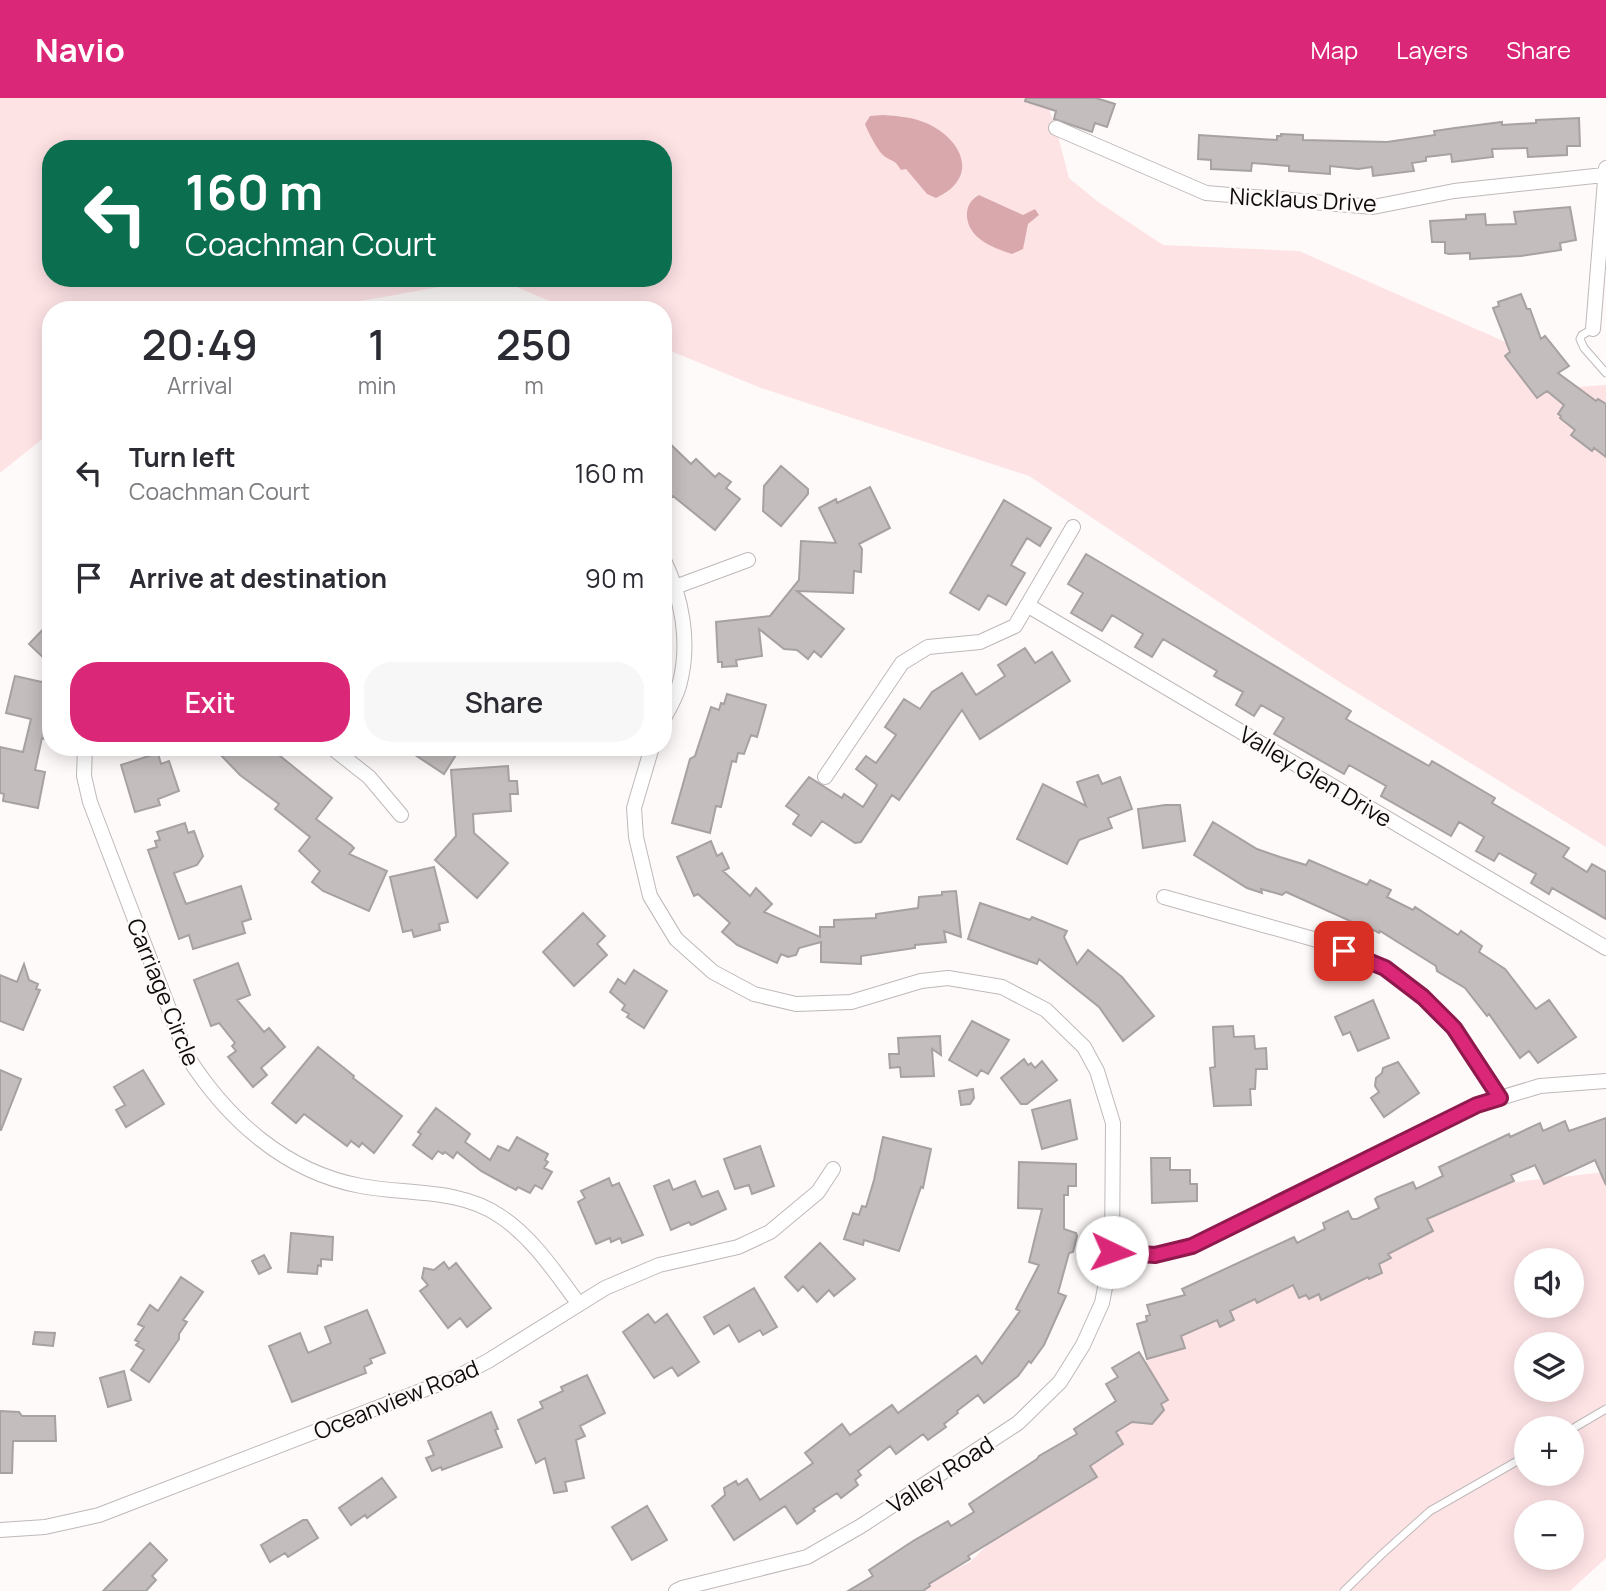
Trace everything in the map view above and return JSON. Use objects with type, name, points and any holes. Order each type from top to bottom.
[{"type":"street","name":"Nicklaus Drive","points":[[1056,128],[1206,194],[1373,207],[1454,191],[1605,171],[1593,329]]},
{"type":"street","points":[[824,777],[902,663],[928,647],[981,642],[1015,626],[1073,527]]},
{"type":"street","points":[[675,587],[748,560]]},
{"type":"street","points":[[672,580],[684,624],[685,657],[679,688],[672,702]]},
{"type":"street","name":"Valley Glen Drive","points":[[1027,605],[1606,948]]},
{"type":"street","name":"Carriage Circle","points":[[85,756],[84,776],[90,802],[187,1056],[208,1088],[235,1119],[284,1157],[329,1177],[360,1186],[456,1196],[499,1216],[536,1247],[578,1303]]},
{"type":"street","points":[[342,756],[369,777],[401,815]]},
{"type":"street","points":[[649,756],[634,808],[636,837],[650,896],[676,939],[713,972],[754,994],[796,1004],[851,1002],[921,981],[948,978],[1002,987],[1046,1010],[1084,1047],[1097,1071],[1113,1123],[1112,1252],[1155,1255],[1192,1246],[1477,1105],[1540,1086],[1606,1081]]},
{"type":"street","points":[[1164,897],[1324,942],[1385,968],[1423,997],[1454,1028],[1500,1098]]},
{"type":"street","name":"Oceanview Road","points":[[0,1530],[45,1527],[99,1515],[457,1377],[488,1362],[605,1288],[659,1265],[738,1247],[770,1232],[818,1192],[833,1169]]},
{"type":"street","name":"Valley Road","points":[[676,1591],[807,1557],[861,1526],[1018,1423],[1060,1382],[1083,1345],[1102,1303],[1112,1252]]},
{"type":"lane","points":[[1593,329],[1580,340],[1606,373]]},
{"type":"lane","points":[[1584,1422],[1606,1409]]},
{"type":"lane","points":[[1345,1591],[1430,1511],[1514,1463]]},
{"type":"shaded area","points":[[0,98],[1045,98],[1069,178],[1097,201],[1163,245],[1299,251],[1517,347],[1577,387],[1606,385],[1606,847],[1341,683],[1029,476],[761,388],[672,352],[672,301],[550,301],[516,287],[672,287],[672,140],[42,140],[42,287],[439,287],[361,301],[42,301],[42,439],[0,473]]},
{"type":"shaded area","points":[[883,115],[921,121],[939,130],[949,139],[957,148],[962,170],[950,190],[936,198],[927,194],[906,169],[901,170],[881,153],[865,124],[870,116]]},
{"type":"shaded area","points":[[979,195],[1023,215],[1035,209],[1039,215],[1028,224],[1023,249],[1012,254],[988,245],[975,235],[970,228],[967,212],[971,202]]},
{"type":"shaded area","points":[[1606,1172],[1606,1558],[1570,1591],[913,1591],[970,1562],[1097,1436],[1161,1340],[1480,1186]]},
{"type":"building","points":[[1026,98],[1096,98],[1115,104],[1107,127],[1095,123],[1092,132],[1054,119],[1056,111],[1025,101]]},
{"type":"building","points":[[1579,118],[1580,146],[1567,146],[1567,155],[1528,157],[1527,148],[1492,149],[1493,157],[1452,162],[1451,154],[1426,157],[1426,161],[1412,163],[1414,171],[1373,176],[1372,167],[1358,169],[1330,166],[1330,174],[1289,171],[1289,166],[1252,163],[1251,171],[1211,169],[1211,160],[1198,159],[1199,135],[1277,140],[1277,136],[1281,134],[1303,135],[1303,140],[1387,142],[1435,135],[1434,131],[1502,122],[1502,125]]},
{"type":"building","points":[[1570,207],[1576,240],[1560,243],[1561,250],[1470,259],[1470,253],[1445,253],[1445,242],[1432,242],[1430,221],[1466,219],[1466,215],[1485,214],[1486,225],[1516,224],[1514,212]]},
{"type":"building","points":[[1521,294],[1527,309],[1530,309],[1541,339],[1545,336],[1569,366],[1558,373],[1596,401],[1598,399],[1606,404],[1606,457],[1594,448],[1592,451],[1571,435],[1575,430],[1558,414],[1564,405],[1547,391],[1537,398],[1505,356],[1510,352],[1493,308],[1499,306],[1498,302]]},
{"type":"building","points":[[672,446],[691,464],[696,459],[715,477],[719,473],[731,482],[726,488],[740,499],[715,530],[673,496]]},
{"type":"building","points":[[781,466],[808,489],[808,494],[781,526],[763,511],[764,486]]},
{"type":"building","points":[[870,487],[890,528],[859,544],[862,549],[861,572],[854,571],[853,593],[797,591],[844,629],[821,657],[814,651],[808,659],[797,650],[784,649],[759,629],[762,656],[736,660],[737,666],[722,667],[722,662],[718,662],[716,622],[770,616],[799,580],[801,541],[836,543],[819,508],[836,499],[837,503]]},
{"type":"building","points":[[1004,500],[1051,528],[1040,546],[1027,538],[1011,565],[1025,573],[1006,605],[988,595],[979,610],[950,593]]},
{"type":"building","points":[[1086,554],[1351,711],[1346,719],[1429,766],[1432,761],[1495,798],[1492,803],[1569,848],[1563,857],[1587,872],[1592,864],[1606,872],[1606,919],[1552,888],[1549,894],[1531,883],[1536,874],[1499,853],[1494,861],[1476,851],[1484,837],[1459,822],[1451,836],[1381,796],[1386,786],[1349,765],[1344,774],[1274,734],[1284,718],[1261,705],[1254,716],[1236,705],[1243,692],[1214,676],[1217,671],[1163,639],[1152,657],[1135,647],[1143,634],[1112,615],[1102,631],[1071,613],[1083,593],[1068,584]]},
{"type":"building","points":[[42,630],[42,656],[29,644]]},
{"type":"building","points":[[1025,648],[1035,663],[1052,652],[1070,681],[980,739],[962,710],[899,800],[892,795],[861,842],[855,843],[822,821],[811,836],[793,824],[799,815],[786,806],[809,777],[842,798],[844,794],[863,807],[877,785],[856,769],[866,756],[876,763],[896,735],[885,727],[904,699],[920,709],[932,692],[962,673],[976,695],[1005,676],[998,665]]},
{"type":"building","points":[[15,676],[42,682],[42,738],[35,770],[45,772],[38,808],[3,801],[4,794],[0,793],[0,747],[23,752],[31,719],[6,713]]},
{"type":"building","points":[[727,694],[766,705],[757,737],[751,735],[744,754],[738,753],[736,762],[732,761],[721,807],[716,806],[710,833],[672,823],[690,759],[695,756],[711,707],[719,710]]},
{"type":"building","points":[[149,756],[159,756],[161,764],[169,761],[179,791],[158,799],[160,805],[135,812],[121,765]]},
{"type":"building","points":[[222,756],[280,756],[332,798],[316,819],[354,848],[349,854],[387,871],[369,911],[323,891],[312,882],[320,871],[299,851],[310,837],[275,809],[279,804],[240,775]]},
{"type":"building","points":[[417,756],[455,756],[444,774]]},
{"type":"building","points":[[508,766],[509,781],[517,781],[518,794],[510,794],[511,811],[473,814],[474,833],[508,863],[477,898],[435,860],[456,836],[451,770]]},
{"type":"building","points":[[1098,775],[1102,784],[1120,777],[1132,809],[1108,818],[1112,828],[1079,840],[1067,864],[1017,839],[1043,784],[1086,806],[1077,782]]},
{"type":"building","points":[[1180,805],[1185,841],[1143,848],[1138,809]]},
{"type":"building","points":[[1213,822],[1257,849],[1306,865],[1309,860],[1367,885],[1370,880],[1391,890],[1387,897],[1413,910],[1415,907],[1458,935],[1461,931],[1482,946],[1479,952],[1505,969],[1536,1009],[1549,1000],[1576,1037],[1538,1063],[1529,1051],[1520,1058],[1489,1014],[1487,1016],[1465,988],[1437,971],[1436,966],[1380,931],[1379,933],[1362,924],[1361,926],[1286,892],[1282,895],[1261,889],[1262,893],[1247,888],[1194,855]]},
{"type":"building","points":[[185,823],[188,833],[194,831],[203,856],[197,865],[174,873],[186,904],[241,886],[251,919],[242,922],[245,933],[193,949],[189,935],[179,939],[148,850],[157,847],[155,841],[160,840],[157,832]]},
{"type":"building","points":[[711,841],[717,856],[722,853],[729,868],[723,871],[750,896],[756,888],[772,904],[764,912],[820,937],[820,927],[834,927],[834,920],[876,918],[876,914],[918,908],[919,897],[956,891],[961,937],[944,931],[946,942],[861,956],[861,964],[821,962],[821,942],[799,948],[796,955],[788,957],[781,954],[777,963],[737,945],[722,932],[730,923],[698,894],[694,896],[677,857]]},
{"type":"building","points":[[434,867],[448,922],[439,924],[440,930],[414,937],[412,930],[403,932],[390,877]]},
{"type":"building","points":[[980,903],[1030,920],[1032,917],[1067,931],[1064,937],[1077,964],[1088,950],[1122,977],[1154,1016],[1123,1041],[1099,1007],[1039,959],[1037,964],[968,939]]},
{"type":"building","points":[[583,913],[605,936],[597,944],[607,955],[574,986],[543,952]]},
{"type":"building","points":[[238,963],[250,995],[237,1000],[264,1032],[269,1028],[285,1047],[261,1068],[267,1075],[253,1087],[228,1057],[236,1051],[232,1046],[235,1043],[219,1023],[211,1026],[194,980]]},
{"type":"building","points":[[24,964],[29,980],[38,984],[36,989],[40,990],[23,1030],[0,1021],[0,975],[17,982]]},
{"type":"building","points":[[634,970],[667,991],[644,1028],[627,1017],[629,1014],[622,1010],[625,1005],[610,992],[618,979],[625,984]]},
{"type":"building","points":[[1373,1000],[1389,1038],[1358,1051],[1350,1032],[1343,1035],[1335,1017]]},
{"type":"building","points":[[972,1021],[1009,1040],[988,1074],[981,1070],[977,1076],[949,1060]]},
{"type":"building","points":[[1233,1026],[1234,1037],[1254,1036],[1255,1049],[1266,1048],[1267,1069],[1256,1069],[1255,1089],[1250,1089],[1251,1105],[1214,1106],[1210,1068],[1215,1067],[1213,1027]]},
{"type":"building","points":[[940,1036],[941,1055],[932,1049],[934,1076],[901,1077],[900,1067],[890,1068],[889,1054],[899,1054],[898,1038]]},
{"type":"building","points":[[318,1047],[402,1116],[374,1153],[362,1143],[359,1147],[351,1141],[347,1146],[304,1114],[296,1123],[272,1103]]},
{"type":"building","points":[[1024,1059],[1028,1065],[1031,1063],[1035,1068],[1042,1061],[1057,1080],[1027,1104],[1021,1104],[1001,1078]]},
{"type":"building","points":[[1398,1062],[1419,1093],[1384,1117],[1371,1098],[1379,1092],[1375,1086],[1376,1078],[1383,1068]]},
{"type":"building","points":[[0,1070],[21,1079],[1,1130],[0,1130]]},
{"type":"building","points":[[143,1070],[164,1104],[126,1127],[116,1110],[125,1105],[114,1087]]},
{"type":"building","points":[[973,1089],[974,1098],[970,1104],[961,1105],[959,1091]]},
{"type":"building","points":[[1070,1100],[1077,1139],[1042,1149],[1032,1110]]},
{"type":"building","points":[[436,1108],[470,1134],[465,1142],[490,1160],[498,1146],[509,1151],[517,1137],[548,1154],[545,1160],[548,1162],[544,1168],[552,1172],[542,1189],[535,1185],[530,1193],[518,1187],[516,1190],[481,1171],[457,1152],[453,1158],[438,1151],[432,1159],[413,1145],[421,1134],[418,1132]]},
{"type":"building","points":[[1606,1118],[1606,1185],[1595,1160],[1544,1184],[1535,1165],[1511,1175],[1514,1181],[1427,1219],[1433,1231],[1388,1254],[1391,1258],[1379,1264],[1382,1273],[1321,1300],[1319,1294],[1309,1299],[1306,1295],[1299,1298],[1293,1285],[1257,1303],[1255,1299],[1230,1311],[1234,1320],[1220,1327],[1217,1320],[1181,1336],[1185,1348],[1147,1359],[1137,1324],[1147,1321],[1146,1316],[1150,1315],[1147,1305],[1185,1295],[1182,1289],[1294,1237],[1297,1243],[1325,1229],[1323,1223],[1348,1211],[1352,1219],[1357,1219],[1379,1208],[1375,1199],[1377,1197],[1413,1182],[1416,1189],[1443,1176],[1439,1167],[1509,1134],[1510,1137],[1540,1123],[1543,1131],[1565,1121],[1569,1131]]},
{"type":"building","points":[[883,1137],[931,1149],[923,1188],[921,1187],[899,1251],[864,1240],[863,1245],[844,1239],[853,1213],[859,1215],[862,1206],[866,1207]]},
{"type":"building","points":[[760,1146],[774,1186],[752,1194],[749,1185],[735,1189],[724,1159]]},
{"type":"building","points":[[1151,1158],[1170,1158],[1170,1170],[1190,1170],[1190,1184],[1197,1184],[1197,1201],[1152,1203]]},
{"type":"building","points":[[1019,1162],[1076,1164],[1076,1186],[1068,1186],[1068,1195],[1064,1195],[1064,1229],[1076,1233],[1077,1236],[1073,1252],[1069,1253],[1058,1293],[1066,1296],[1044,1345],[1031,1363],[1029,1361],[1018,1376],[984,1403],[978,1395],[944,1424],[946,1427],[928,1440],[923,1434],[896,1454],[890,1446],[858,1471],[861,1475],[855,1480],[858,1485],[841,1498],[837,1493],[797,1524],[785,1506],[734,1540],[712,1506],[725,1495],[724,1488],[736,1481],[738,1485],[747,1479],[760,1500],[813,1463],[805,1453],[842,1424],[850,1435],[892,1405],[898,1413],[976,1356],[982,1364],[1020,1311],[1016,1309],[1039,1265],[1029,1262],[1042,1209],[1018,1208]]},
{"type":"building","points":[[609,1178],[612,1186],[619,1183],[643,1235],[622,1243],[620,1238],[611,1242],[610,1238],[596,1244],[578,1202],[585,1198],[581,1191]]},
{"type":"building","points":[[669,1180],[673,1190],[695,1181],[702,1197],[718,1191],[726,1209],[694,1224],[689,1222],[671,1230],[654,1186]]},
{"type":"building","points":[[291,1233],[333,1237],[332,1260],[321,1259],[317,1274],[288,1272]]},
{"type":"building","points":[[820,1243],[855,1279],[834,1296],[829,1290],[817,1302],[803,1286],[798,1291],[785,1277]]},
{"type":"building","points":[[264,1255],[271,1268],[259,1274],[252,1261]]},
{"type":"building","points":[[444,1262],[449,1269],[456,1263],[491,1308],[467,1327],[460,1318],[448,1328],[420,1291],[428,1285],[422,1278],[424,1268],[434,1270]]},
{"type":"building","points":[[181,1277],[203,1292],[183,1320],[187,1322],[179,1334],[179,1339],[149,1382],[131,1370],[144,1350],[136,1345],[139,1342],[135,1340],[144,1327],[138,1324],[150,1305],[158,1311]]},
{"type":"building","points":[[754,1288],[777,1327],[763,1335],[760,1330],[739,1342],[729,1325],[714,1334],[704,1317]]},
{"type":"building","points":[[367,1310],[385,1353],[370,1359],[372,1363],[364,1367],[366,1373],[292,1402],[269,1346],[300,1333],[308,1353],[331,1343],[325,1327]]},
{"type":"building","points":[[648,1314],[655,1323],[667,1314],[699,1362],[678,1376],[672,1367],[654,1378],[623,1332]]},
{"type":"building","points":[[35,1332],[55,1333],[53,1346],[33,1344]]},
{"type":"building","points":[[1139,1352],[1168,1400],[1161,1404],[1164,1410],[1152,1424],[1132,1422],[1116,1432],[1123,1444],[1090,1466],[1097,1477],[968,1556],[970,1559],[929,1584],[923,1591],[848,1591],[873,1576],[869,1570],[913,1541],[948,1521],[951,1526],[974,1512],[969,1504],[1039,1456],[1077,1434],[1074,1429],[1116,1401],[1106,1384],[1118,1377],[1112,1368]]},
{"type":"building","points":[[124,1371],[131,1400],[108,1407],[100,1378]]},
{"type":"building","points":[[587,1375],[605,1413],[580,1426],[585,1436],[576,1440],[584,1478],[565,1482],[567,1491],[554,1493],[545,1458],[536,1463],[518,1420],[543,1408],[540,1402],[563,1391],[561,1387]]},
{"type":"building","points":[[0,1411],[19,1412],[22,1416],[55,1416],[56,1441],[13,1441],[12,1473],[0,1473]]},
{"type":"building","points":[[491,1412],[502,1447],[442,1470],[441,1467],[432,1471],[426,1458],[434,1455],[428,1441]]},
{"type":"building","points":[[382,1478],[396,1497],[367,1518],[365,1515],[351,1525],[339,1508]]},
{"type":"building","points":[[647,1506],[667,1540],[632,1560],[612,1527]]},
{"type":"building","points":[[307,1520],[318,1538],[288,1557],[285,1553],[270,1562],[261,1545]]},
{"type":"building","points":[[150,1543],[167,1560],[152,1576],[156,1580],[146,1591],[103,1591]]},
{"type":"route","points":[[1112,1252],[1155,1255],[1192,1246],[1477,1105],[1500,1098],[1454,1028],[1423,997],[1385,968],[1344,951]]}]
